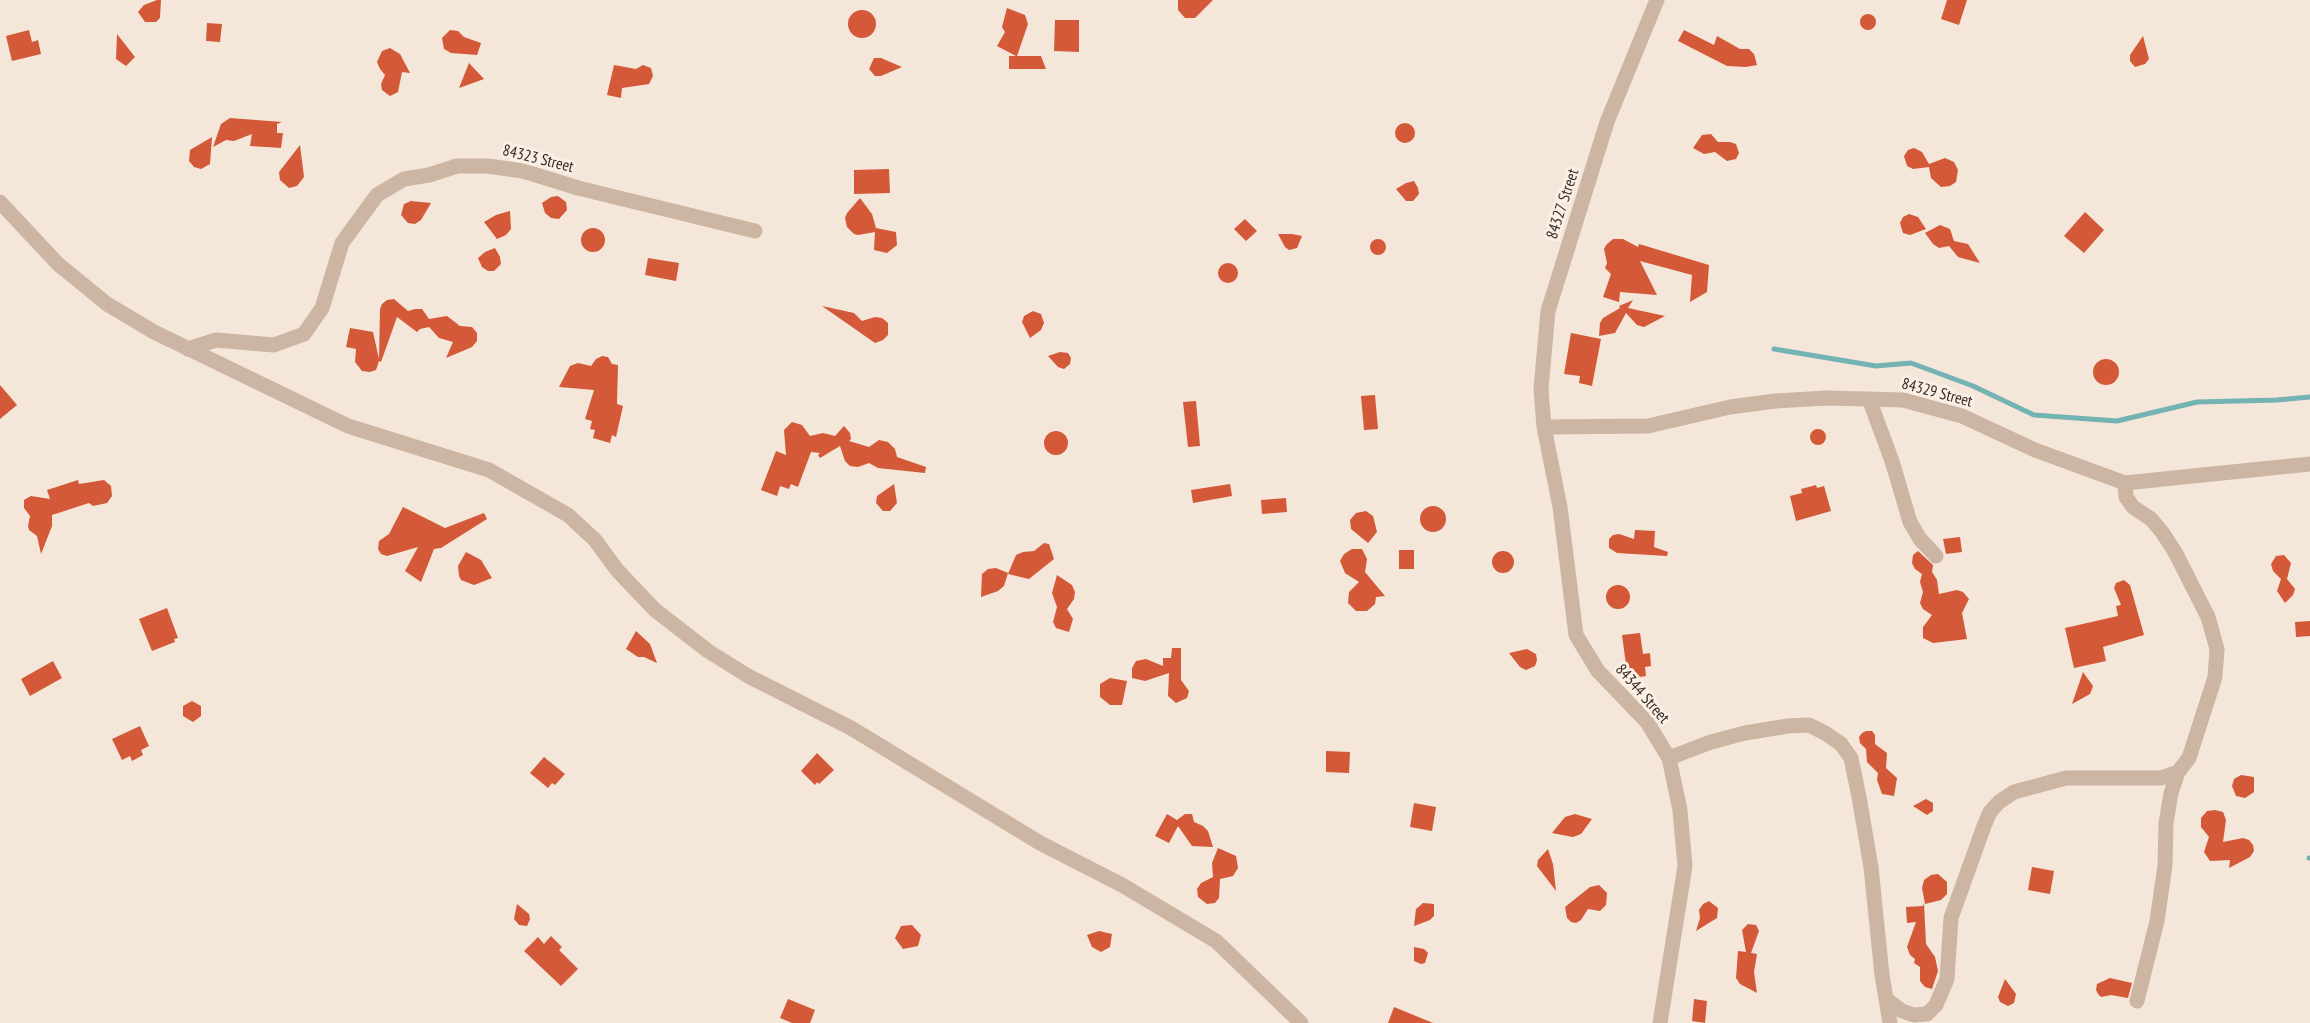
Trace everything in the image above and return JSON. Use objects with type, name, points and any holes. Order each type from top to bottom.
[{"type":"street","name":"84327 Street","points":[[1544,427],[1541,389],[1548,311],[1607,122],[1657,0]]},
{"type":"street","name":"84323 Street","points":[[188,349],[216,339],[274,345],[304,334],[322,308],[342,243],[377,195],[404,179],[429,175],[457,166],[488,166],[523,171],[578,188],[755,231]]},
{"type":"street","points":[[2,211],[58,264],[107,304],[154,332],[348,426],[489,470],[568,515],[595,540],[617,570],[655,609],[708,651],[748,676],[850,728],[1040,843],[1122,885],[1216,941],[1302,1023]]},
{"type":"street","points":[[1869,399],[1892,461],[1910,522],[1920,540],[1936,556]]},
{"type":"street","name":"84329 Street","points":[[1544,427],[1648,426],[1730,407],[1775,400],[1903,400],[1962,416],[2035,450],[2125,483],[2310,464]]},
{"type":"street","name":"84344 Street","points":[[1544,427],[1560,507],[1575,634],[1598,671],[1647,722],[1669,758],[1680,810],[1685,866],[1660,1023]]},
{"type":"street","points":[[2125,483],[2126,497],[2133,507],[2151,519],[2175,552],[2208,617],[2217,649],[2215,677],[2203,720],[2189,758],[2178,772],[2171,793],[2166,823],[2165,866],[2157,921],[2137,1001]]},
{"type":"street","points":[[1669,758],[1711,742],[1745,733],[1788,726],[1809,725],[1841,744],[1851,758],[1859,797],[1871,867],[1890,1023]]},
{"type":"street","points":[[1886,999],[1902,1011],[1914,1015],[1927,1014],[1936,1005],[1947,979],[1951,918],[1984,826],[1990,812],[1999,802],[2014,792],[2066,778],[2161,778],[2178,772]]},
{"type":"building","points":[[161,0],[160,18],[156,22],[145,22],[138,12],[144,5]]},
{"type":"building","points":[[1178,0],[1213,0],[1195,18],[1185,18],[1178,10]]},
{"type":"building","points":[[1947,0],[1967,0],[1959,25],[1941,19]]},
{"type":"building","points":[[1007,8],[1025,15],[1028,24],[1017,56],[1041,56],[1046,69],[1009,69],[1009,56],[1016,56],[997,46],[1005,32],[1002,27]]},
{"type":"building","points":[[862,10],[872,14],[876,24],[872,34],[862,38],[852,34],[848,24],[852,14]]},
{"type":"building","points":[[1865,14],[1871,14],[1876,22],[1874,28],[1865,30],[1860,25],[1860,19]]},
{"type":"building","points":[[1055,20],[1079,20],[1079,52],[1054,51]]},
{"type":"building","points":[[207,23],[222,24],[220,42],[206,41]]},
{"type":"building","points":[[29,30],[32,42],[38,40],[41,54],[12,61],[6,36]]},
{"type":"building","points":[[450,30],[458,31],[464,37],[481,43],[477,55],[451,53],[444,49],[442,38]]},
{"type":"building","points":[[1684,30],[1714,45],[1717,36],[1740,49],[1749,49],[1754,54],[1757,65],[1727,66],[1678,41]]},
{"type":"building","points":[[117,34],[135,57],[126,66],[116,59]]},
{"type":"building","points":[[2143,36],[2149,59],[2145,64],[2135,67],[2130,61],[2130,55]]},
{"type":"building","points":[[390,48],[400,54],[410,73],[402,72],[398,92],[390,96],[382,90],[381,84],[385,75],[377,62],[382,51]]},
{"type":"building","points":[[874,58],[881,58],[902,67],[881,76],[875,76],[869,69]]},
{"type":"building","points":[[469,63],[484,79],[459,88]]},
{"type":"building","points":[[614,65],[636,69],[643,65],[651,68],[653,76],[649,84],[622,88],[621,98],[607,95]]},
{"type":"building","points":[[230,118],[282,122],[277,124],[277,133],[283,133],[281,148],[250,146],[252,134],[234,141],[226,140],[213,147],[221,124]]},
{"type":"building","points":[[1405,123],[1412,126],[1415,133],[1412,140],[1405,143],[1398,140],[1395,133],[1398,126]]},
{"type":"building","points":[[1711,134],[1718,142],[1736,144],[1739,153],[1736,159],[1727,161],[1715,152],[1704,154],[1693,148],[1702,135]]},
{"type":"building","points":[[212,137],[210,164],[201,169],[194,167],[189,161],[190,150]]},
{"type":"building","points":[[300,145],[304,177],[297,186],[289,188],[280,180],[279,172]]},
{"type":"building","points":[[1914,148],[1922,152],[1929,164],[1945,158],[1954,162],[1958,170],[1956,182],[1950,186],[1941,187],[1931,178],[1929,167],[1913,169],[1907,166],[1904,156],[1908,150]]},
{"type":"building","points":[[889,169],[890,193],[854,194],[854,170]]},
{"type":"building","points":[[1414,181],[1419,194],[1413,201],[1406,201],[1396,189]]},
{"type":"building","points":[[558,196],[566,202],[567,210],[559,219],[551,218],[545,213],[542,203],[551,197]]},
{"type":"building","points":[[860,198],[872,214],[876,228],[896,232],[897,245],[887,253],[874,250],[875,232],[858,235],[847,227],[845,218],[847,213]]},
{"type":"building","points":[[411,201],[431,203],[421,220],[415,224],[408,223],[401,215],[404,204]]},
{"type":"building","points":[[510,211],[511,229],[506,235],[497,239],[484,222]]},
{"type":"building","points":[[2085,212],[2104,230],[2084,253],[2064,236]]},
{"type":"building","points":[[1909,214],[1918,217],[1926,229],[1910,235],[1903,233],[1900,223],[1903,217]]},
{"type":"building","points":[[1245,219],[1257,231],[1246,241],[1234,229]]},
{"type":"building","points":[[1940,225],[1950,229],[1954,241],[1968,244],[1980,263],[1958,257],[1949,246],[1939,248],[1933,244],[1925,233]]},
{"type":"building","points":[[593,228],[601,232],[605,240],[601,248],[593,252],[585,248],[581,240],[585,232]]},
{"type":"building","points":[[1278,234],[1302,236],[1297,248],[1289,250]]},
{"type":"building","points":[[1378,239],[1386,247],[1378,255],[1370,247]]},
{"type":"building","points":[[1613,239],[1623,239],[1638,247],[1639,244],[1709,265],[1707,292],[1690,302],[1692,275],[1640,261],[1657,295],[1620,292],[1619,302],[1603,297],[1611,274],[1605,268],[1607,263],[1604,249]]},
{"type":"building","points":[[495,248],[501,264],[494,271],[488,271],[482,267],[478,258]]},
{"type":"building","points":[[648,258],[679,263],[676,281],[645,275]]},
{"type":"building","points":[[1228,263],[1235,266],[1238,273],[1235,280],[1228,283],[1221,280],[1218,273],[1221,266]]},
{"type":"building","points":[[394,299],[408,311],[422,309],[429,319],[447,316],[460,326],[472,327],[477,333],[477,341],[472,347],[446,358],[453,342],[439,338],[429,327],[417,332],[397,317],[376,370],[362,371],[355,362],[356,349],[346,347],[350,328],[373,332],[379,359],[380,309],[387,300]]},
{"type":"building","points":[[1633,300],[1628,308],[1665,316],[1644,327],[1637,325],[1626,313],[1615,333],[1599,336],[1600,323],[1603,318],[1620,308],[1619,306]]},
{"type":"building","points":[[822,306],[854,313],[862,321],[875,317],[882,318],[888,323],[888,335],[875,343]]},
{"type":"building","points":[[1033,311],[1041,314],[1044,323],[1041,330],[1030,338],[1022,322],[1024,316]]},
{"type":"building","points":[[1571,333],[1601,339],[1592,386],[1579,383],[1580,376],[1564,374]]},
{"type":"building","points":[[1060,352],[1068,353],[1071,358],[1070,364],[1064,369],[1058,367],[1048,356]]},
{"type":"building","points":[[602,356],[608,357],[612,364],[618,365],[617,404],[623,406],[616,437],[612,435],[610,443],[593,438],[595,430],[590,429],[592,421],[585,419],[594,390],[559,387],[570,366],[578,363],[591,366],[596,359]]},
{"type":"building","points":[[2106,359],[2115,363],[2119,372],[2115,381],[2106,385],[2097,381],[2093,372],[2097,363]]},
{"type":"building","points":[[0,385],[17,405],[0,419]]},
{"type":"building","points":[[1375,395],[1378,429],[1364,430],[1361,396]]},
{"type":"building","points":[[1196,401],[1200,446],[1188,447],[1183,402]]},
{"type":"building","points":[[792,422],[802,425],[810,436],[823,433],[835,436],[844,426],[850,433],[849,441],[869,447],[879,440],[888,442],[895,449],[897,457],[926,467],[925,473],[878,468],[869,463],[858,467],[850,466],[845,461],[840,446],[820,458],[818,455],[820,453],[811,452],[798,487],[791,484],[789,489],[780,486],[777,496],[761,490],[776,451],[786,455],[784,430]]},
{"type":"building","points":[[1818,429],[1824,431],[1826,437],[1824,443],[1818,445],[1812,443],[1810,437],[1812,431]]},
{"type":"building","points":[[1056,431],[1065,434],[1068,443],[1065,452],[1056,455],[1047,452],[1044,443],[1047,434]]},
{"type":"building","points":[[78,480],[79,484],[104,480],[111,486],[112,496],[107,503],[93,506],[89,503],[52,515],[52,526],[41,554],[37,536],[29,530],[30,516],[24,508],[24,500],[31,496],[50,499],[47,490]]},
{"type":"building","points":[[894,484],[897,503],[890,511],[883,511],[876,503],[877,496]]},
{"type":"building","points":[[1230,484],[1232,496],[1193,503],[1191,490]]},
{"type":"building","points":[[1816,485],[1817,488],[1824,486],[1831,511],[1796,521],[1790,496],[1802,493],[1801,489]]},
{"type":"building","points":[[1286,498],[1287,512],[1262,514],[1261,500]]},
{"type":"building","points":[[1433,506],[1442,510],[1446,519],[1442,528],[1433,532],[1424,528],[1420,519],[1424,510]]},
{"type":"building","points":[[403,507],[445,528],[484,513],[487,519],[441,548],[434,549],[421,582],[405,571],[418,547],[387,556],[381,554],[378,549],[379,541],[389,534]]},
{"type":"building","points":[[1366,511],[1373,516],[1377,532],[1368,543],[1351,529],[1350,520],[1356,513]]},
{"type":"building","points":[[1635,530],[1655,531],[1654,547],[1668,552],[1667,556],[1617,553],[1609,548],[1609,539],[1613,535],[1619,534],[1634,539]]},
{"type":"building","points":[[1960,537],[1962,552],[1946,554],[1943,539]]},
{"type":"building","points":[[1044,543],[1049,544],[1054,559],[1029,579],[1008,574],[1016,555],[1034,551]]},
{"type":"building","points":[[1352,549],[1362,549],[1367,559],[1365,572],[1385,596],[1376,597],[1375,604],[1367,611],[1356,611],[1348,603],[1349,592],[1359,582],[1345,573],[1340,561],[1344,554]]},
{"type":"building","points":[[1399,550],[1414,550],[1414,569],[1399,569]]},
{"type":"building","points":[[1503,551],[1511,554],[1514,562],[1511,570],[1503,573],[1495,570],[1492,562],[1495,554]]},
{"type":"building","points":[[1918,551],[1933,565],[1932,572],[1937,580],[1939,594],[1957,590],[1963,592],[1969,599],[1962,613],[1967,639],[1933,643],[1923,638],[1923,627],[1932,615],[1923,609],[1920,603],[1923,592],[1920,582],[1922,574],[1915,569],[1912,563],[1913,555]]},
{"type":"building","points":[[466,552],[481,560],[492,578],[474,585],[461,580],[458,566]]},
{"type":"building","points":[[2284,555],[2291,563],[2287,579],[2295,589],[2293,595],[2285,603],[2277,591],[2281,579],[2273,571],[2271,564],[2276,556]]},
{"type":"building","points":[[996,568],[1008,573],[1004,586],[998,591],[981,597],[982,574],[988,569]]},
{"type":"building","points":[[1057,575],[1072,585],[1075,592],[1074,599],[1067,609],[1073,619],[1069,632],[1056,628],[1053,622],[1057,607],[1052,593]]},
{"type":"building","points":[[2124,580],[2130,585],[2144,635],[2103,647],[2106,661],[2074,668],[2065,628],[2118,616],[2116,606],[2121,605],[2114,588],[2116,583]]},
{"type":"building","points":[[1613,585],[1623,585],[1630,592],[1630,602],[1623,609],[1613,609],[1606,602],[1606,592]]},
{"type":"building","points":[[167,608],[178,638],[174,639],[175,642],[152,651],[139,619]]},
{"type":"building","points":[[2310,621],[2310,636],[2296,637],[2295,622]]},
{"type":"building","points":[[636,631],[650,644],[657,663],[644,657],[638,657],[626,649]]},
{"type":"building","points":[[1640,633],[1643,654],[1650,653],[1651,666],[1645,667],[1646,676],[1628,679],[1622,635]]},
{"type":"building","points":[[1172,648],[1181,648],[1181,680],[1189,691],[1187,698],[1176,703],[1168,696],[1169,673],[1145,681],[1132,678],[1132,668],[1136,661],[1146,659],[1163,666],[1163,658],[1171,658]]},
{"type":"building","points":[[1527,649],[1536,654],[1537,660],[1535,666],[1526,670],[1520,667],[1509,653]]},
{"type":"building","points":[[53,661],[62,678],[30,696],[21,679]]},
{"type":"building","points":[[2083,672],[2093,686],[2092,689],[2090,694],[2072,704]]},
{"type":"building","points":[[1110,678],[1127,681],[1122,705],[1110,705],[1100,697],[1100,684]]},
{"type":"building","points":[[192,701],[201,706],[201,716],[193,722],[183,716],[183,706]]},
{"type":"building","points":[[140,726],[149,746],[141,750],[143,755],[132,761],[130,756],[122,760],[112,739]]},
{"type":"building","points":[[1866,731],[1872,731],[1875,735],[1875,744],[1887,753],[1886,768],[1897,778],[1894,796],[1882,794],[1877,780],[1878,773],[1867,762],[1866,749],[1860,743],[1859,737]]},
{"type":"building","points":[[1326,751],[1350,752],[1349,773],[1326,772]]},
{"type":"building","points":[[817,753],[834,770],[815,785],[801,771]]},
{"type":"building","points":[[544,757],[565,774],[555,785],[552,783],[548,788],[530,773]]},
{"type":"building","points":[[2241,775],[2254,777],[2254,792],[2245,798],[2236,796],[2232,786],[2234,779]]},
{"type":"building","points":[[1926,799],[1933,803],[1933,811],[1927,815],[1913,806]]},
{"type":"building","points":[[1414,803],[1436,807],[1432,831],[1410,827]]},
{"type":"building","points":[[2207,811],[2223,812],[2226,820],[2223,842],[2243,838],[2249,840],[2253,845],[2254,851],[2250,857],[2229,868],[2230,860],[2210,861],[2204,852],[2209,837],[2201,827],[2201,818]]},
{"type":"building","points":[[1167,814],[1177,820],[1185,814],[1192,814],[1194,822],[1208,831],[1213,847],[1192,846],[1178,826],[1169,843],[1155,836]]},
{"type":"building","points":[[1575,814],[1592,819],[1581,834],[1573,837],[1552,833],[1565,817]]},
{"type":"building","points":[[1218,848],[1236,856],[1238,868],[1233,876],[1220,879],[1219,898],[1215,903],[1207,904],[1198,897],[1197,889],[1201,883],[1213,877],[1212,863]]},
{"type":"building","points":[[1548,849],[1553,864],[1556,891],[1537,866],[1538,860]]},
{"type":"building","points":[[2032,867],[2054,871],[2050,894],[2028,890]]},
{"type":"building","points":[[1938,874],[1947,882],[1947,894],[1941,900],[1925,904],[1922,888],[1924,880],[1931,875]]},
{"type":"building","points":[[1599,885],[1607,893],[1606,905],[1600,911],[1588,909],[1581,920],[1576,923],[1571,922],[1567,918],[1565,907],[1590,887]]},
{"type":"building","points":[[1709,901],[1718,908],[1717,918],[1696,931],[1700,918],[1699,910]]},
{"type":"building","points":[[1423,903],[1434,904],[1434,916],[1414,926],[1416,909]]},
{"type":"building","points":[[1924,903],[1926,944],[1935,957],[1938,971],[1932,989],[1925,987],[1920,981],[1920,967],[1914,963],[1915,959],[1910,955],[1907,947],[1916,922],[1907,923],[1906,907],[1923,906]]},
{"type":"building","points":[[517,904],[529,914],[530,919],[527,926],[519,925],[514,919]]},
{"type":"building","points":[[1748,924],[1756,925],[1759,931],[1751,953],[1757,954],[1754,972],[1757,993],[1740,984],[1736,978],[1738,951],[1746,952],[1742,930]]},
{"type":"building","points":[[912,925],[921,935],[918,946],[903,949],[895,938],[901,926]]},
{"type":"building","points":[[1099,931],[1112,934],[1110,947],[1101,952],[1092,947],[1087,935]]},
{"type":"building","points":[[551,936],[562,947],[559,950],[578,969],[561,986],[524,951],[538,937],[544,944]]},
{"type":"building","points":[[1414,947],[1424,949],[1428,953],[1425,963],[1414,961]]},
{"type":"building","points":[[2110,978],[2132,983],[2128,998],[2111,995],[2101,997],[2098,994],[2097,984]]},
{"type":"building","points":[[2005,979],[2016,994],[2014,1003],[2008,1006],[2000,1002],[1998,997]]},
{"type":"building","points":[[788,999],[815,1010],[810,1023],[792,1023],[780,1018]]},
{"type":"building","points":[[1694,999],[1707,1001],[1705,1023],[1692,1021]]},
{"type":"building","points":[[1394,1007],[1433,1023],[1388,1023]]},
{"type":"waterway","points":[[1774,349],[1876,366],[1911,363],[1973,386],[2034,415],[2117,421],[2197,402],[2310,397]]}]
